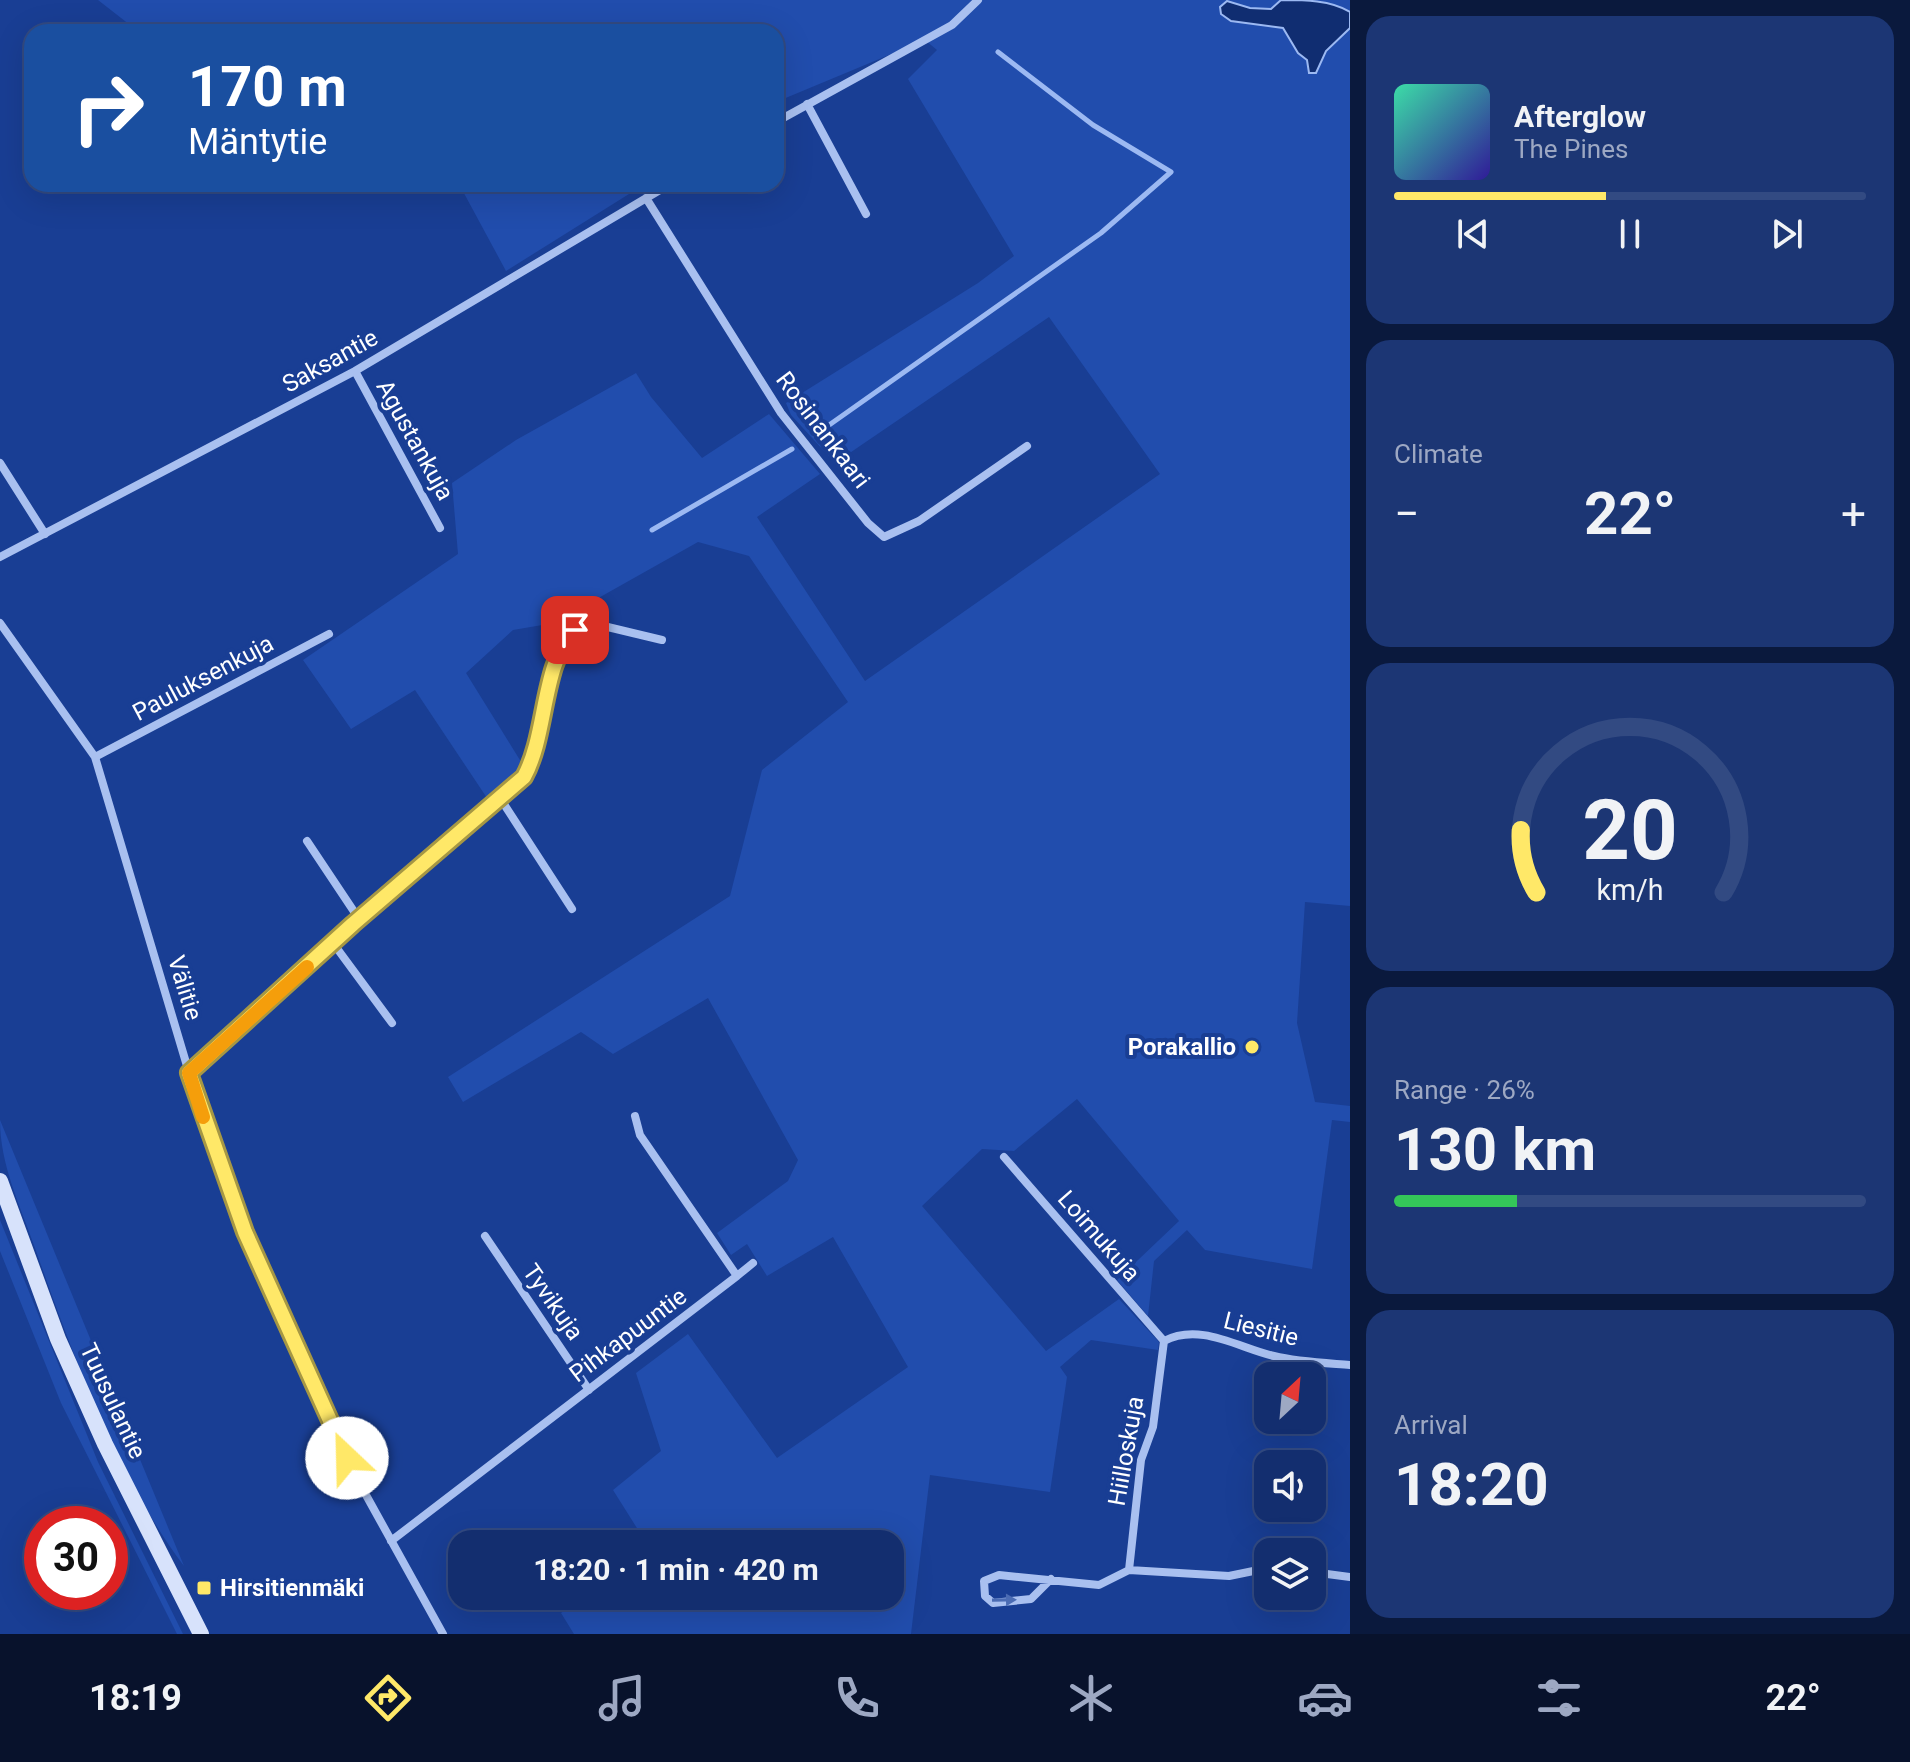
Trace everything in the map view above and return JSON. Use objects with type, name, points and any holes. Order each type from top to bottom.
[{"type":"main road","name":"Tuusulantie","points":[[0,1181],[58,1339],[105,1444],[201,1634]]},
{"type":"street","points":[[784,117],[952,25],[978,0]]},
{"type":"street","points":[[807,104],[866,214]]},
{"type":"street","name":"Saksantie","points":[[0,557],[355,371],[656,192]]},
{"type":"street","name":"Rosinankaari","points":[[646,198],[781,413],[868,523],[884,537],[919,521],[1027,446]]},
{"type":"street","name":"Agustankuja","points":[[355,371],[440,528]]},
{"type":"street","points":[[0,463],[45,534]]},
{"type":"street","name":"Välitie","points":[[0,623],[95,757],[204,1123],[271,1295],[361,1486],[443,1634]]},
{"type":"street","points":[[189,1073],[359,919],[524,777],[537,753],[561,645],[575,630],[591,623],[662,640]]},
{"type":"street","name":"Pauluksenkuja","points":[[95,757],[329,634]]},
{"type":"street","points":[[500,798],[572,909]]},
{"type":"street","points":[[307,841],[359,919]]},
{"type":"street","points":[[333,943],[392,1023]]},
{"type":"street","points":[[635,1116],[640,1135],[737,1276]]},
{"type":"street","name":"Loimukuja","points":[[1004,1157],[1164,1341]]},
{"type":"street","name":"Tyvikuja","points":[[485,1236],[589,1390]]},
{"type":"street","name":"Pihkapuuntie","points":[[391,1541],[753,1263]]},
{"type":"street","name":"Liesitie","points":[[1164,1341],[1177,1334],[1228,1339],[1273,1356],[1350,1365]]},
{"type":"street","name":"Hiilloskuja","points":[[1129,1570],[1141,1460],[1153,1427],[1164,1341]]},
{"type":"street","points":[[1051,1579],[1031,1599],[993,1603],[985,1596],[984,1581],[999,1575],[1051,1579],[1099,1585],[1129,1570],[1229,1576],[1254,1571]]},
{"type":"street","points":[[1326,1574],[1350,1577]]},
{"type":"shaded area","points":[[98,0],[1350,0],[1350,906],[1305,902],[1297,1023],[1315,1102],[1350,1106],[1350,1122],[1332,1120],[1312,1269],[1205,1250],[1187,1230],[1154,1261],[1148,1316],[1117,1280],[1179,1221],[1077,1099],[1014,1151],[982,1149],[922,1206],[1046,1351],[1119,1299],[1159,1342],[1158,1350],[1091,1340],[1060,1367],[1067,1377],[1050,1492],[930,1475],[911,1634],[574,1634],[561,1613],[565,1610],[904,1610],[904,1530],[638,1530],[613,1490],[661,1451],[636,1373],[688,1334],[777,1458],[908,1367],[833,1237],[767,1276],[747,1244],[731,1255],[717,1233],[788,1181],[798,1160],[708,998],[613,1054],[581,1032],[463,1102],[448,1077],[730,896],[762,770],[848,702],[749,556],[698,542],[554,623],[513,630],[466,673],[523,765],[487,798],[415,690],[351,729],[303,660],[458,554],[452,483],[516,440],[636,373],[651,397],[702,458],[769,414],[820,474],[757,517],[865,681],[1160,474],[1049,317],[835,463],[791,415],[786,403],[978,283],[1014,256],[908,79],[937,50],[925,40],[784,99],[784,24],[129,24]]},
{"type":"shaded area","points":[[1281,0],[1326,3],[1350,12],[1350,28],[1326,51],[1316,73],[1309,73],[1307,60],[1298,53],[1283,28],[1231,21],[1221,14],[1220,7],[1227,1],[1250,8],[1271,9]]},
{"type":"shaded area","points":[[463,192],[632,192],[506,271]]},
{"type":"shaded area","points":[[0,1120],[184,1566],[138,1494],[98,1413],[12,1185],[3,1153]]},
{"type":"shaded area","points":[[0,1220],[98,1462],[120,1506],[113,1506],[61,1403],[0,1251]]},
{"type":"shaded area","points":[[128,1523],[183,1634],[177,1634],[128,1536]]},
{"type":"waterway","points":[[815,435],[1101,233],[1171,172],[1093,125],[998,52]]},
{"type":"waterway","points":[[652,530],[792,449]]},
{"type":"slow traffic","points":[[203,1117],[189,1073],[307,967]]},
{"type":"place","name":"Porakallio","points":[[1252,1047]]},
{"type":"place","name":"Hirsitienmäki","points":[[204,1588]]},
{"type":"route","points":[[347,1458],[245,1232],[204,1123],[189,1073],[353,924],[524,777],[537,753],[561,645],[575,630]]}]
